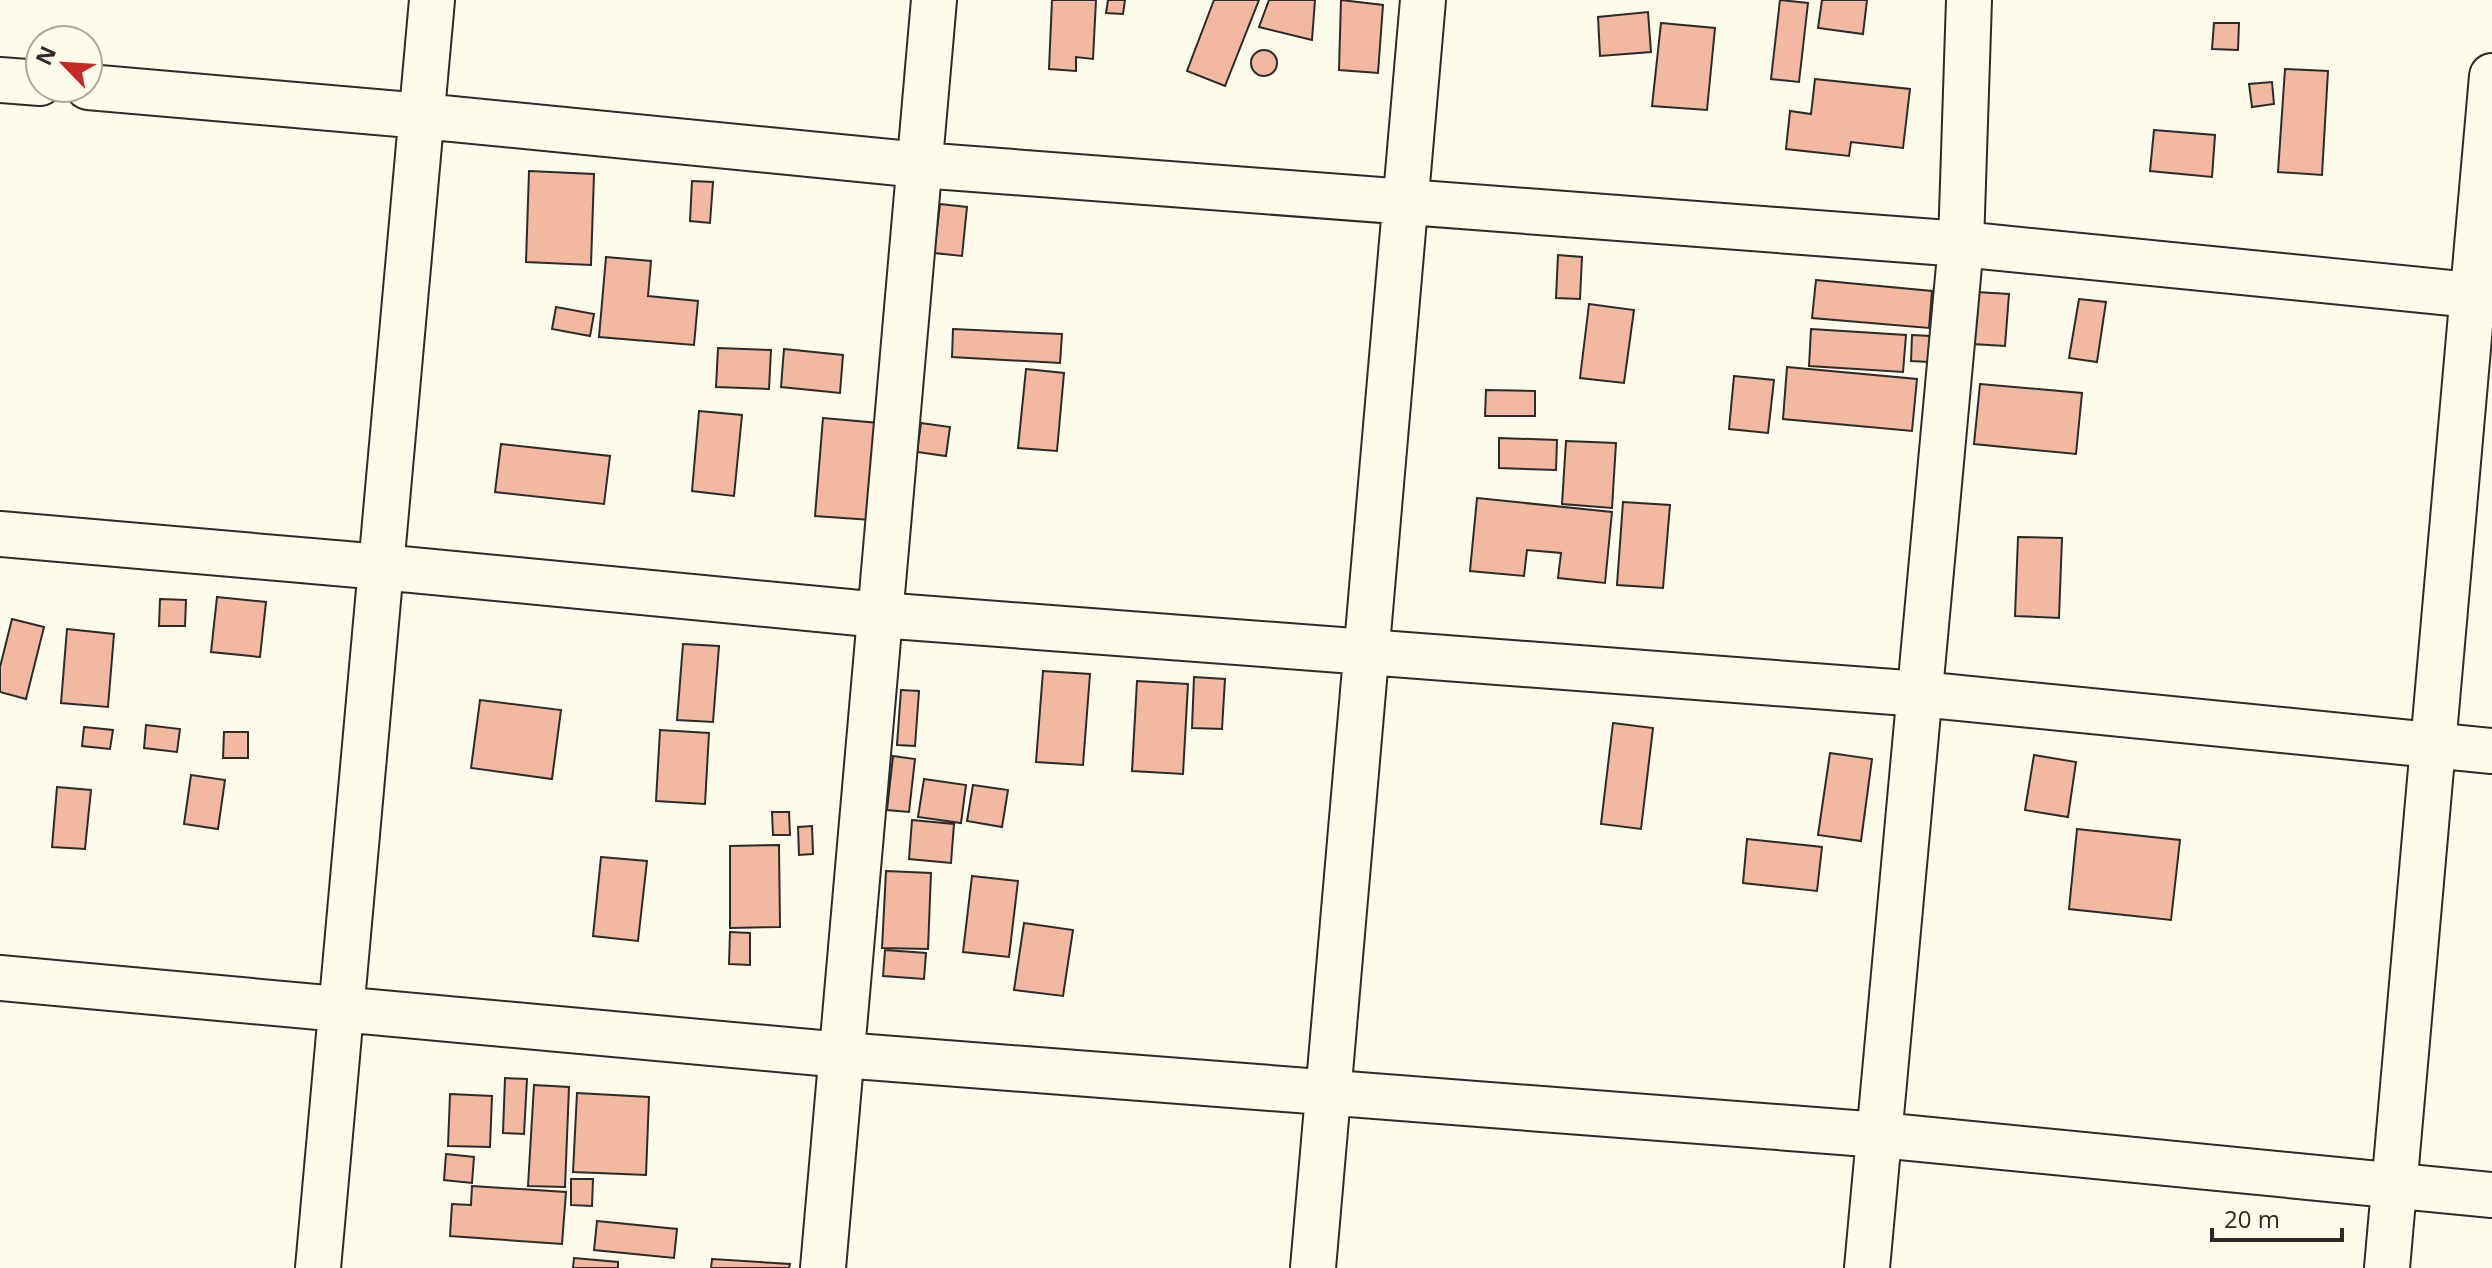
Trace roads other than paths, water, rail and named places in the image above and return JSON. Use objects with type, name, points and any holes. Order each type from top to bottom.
[{"type":"street","points":[[318,1268],[432,0]]},
{"type":"street","points":[[823,1268],[934,0]]},
{"type":"street","points":[[1313,1268],[1423,0]]},
{"type":"street","points":[[1867,1268],[1961,244],[1969,0]]},
{"type":"street","points":[[2387,1268],[2433,746],[2482,296],[2492,76]]},
{"type":"street","points":[[0,80],[24,82]]},
{"type":"street","points":[[104,88],[920,165],[1961,244],[2482,296]]},
{"type":"street","points":[[0,534],[880,615],[1920,694],[2492,751]]},
{"type":"street","points":[[0,978],[842,1055],[1880,1135],[2492,1195]]}]
